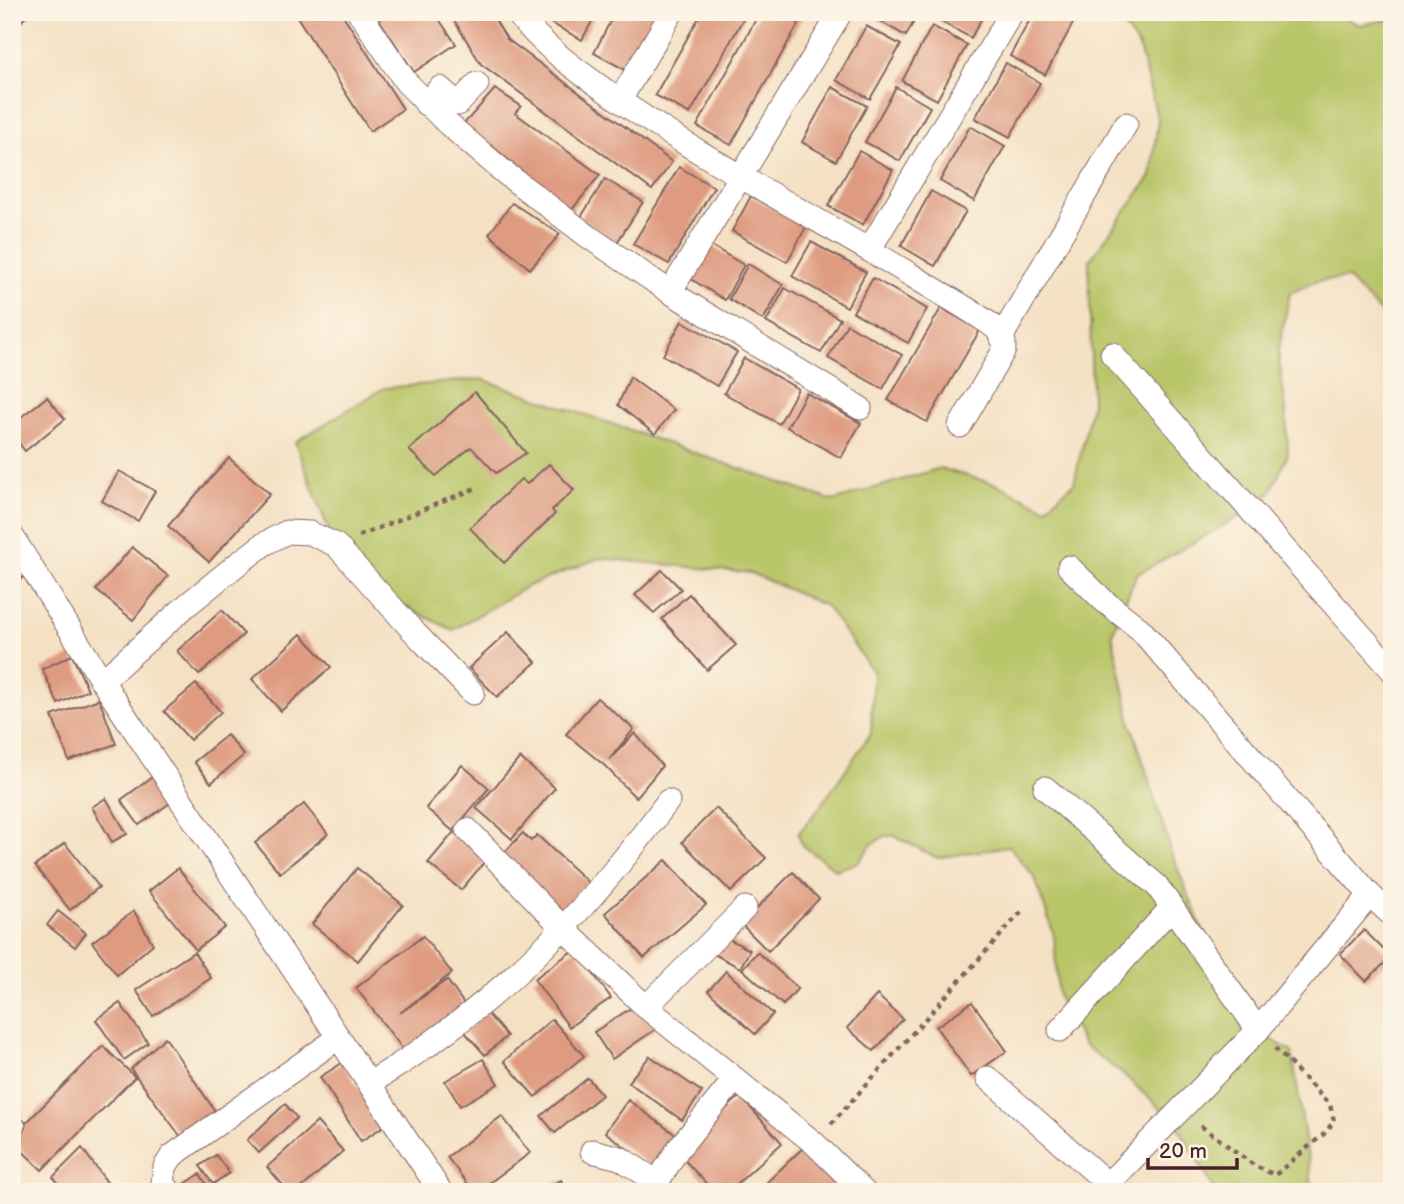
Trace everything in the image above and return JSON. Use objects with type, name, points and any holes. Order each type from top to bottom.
[{"type":"street","points":[[359,12],[406,82],[505,173],[589,237],[670,292],[860,408]]},
{"type":"street","points":[[516,12],[531,32],[556,54],[620,100],[738,177],[869,250],[988,322],[1002,336],[1004,350],[960,426]]},
{"type":"street","points":[[620,100],[672,12]]},
{"type":"street","points":[[670,292],[841,12]]},
{"type":"street","points":[[869,250],[1012,12]]},
{"type":"street","points":[[426,103],[440,88],[457,104],[477,83]]},
{"type":"street","points":[[1002,336],[1126,124]]},
{"type":"street","points":[[1112,354],[1392,670]]},
{"type":"street","points":[[102,681],[187,605],[264,544],[286,532],[310,533],[336,545],[416,634],[474,693]]},
{"type":"street","points":[[12,536],[102,681],[441,1192]]},
{"type":"street","points":[[1069,567],[1104,601],[1140,629],[1370,895],[1392,915]]},
{"type":"street","points":[[1045,788],[1157,886],[1258,1030]]},
{"type":"street","points":[[370,1083],[420,1053],[482,1005],[564,929],[668,801]]},
{"type":"street","points":[[468,830],[564,929],[646,1007],[814,1143],[864,1192]]},
{"type":"street","points":[[988,1078],[1113,1188],[1258,1030],[1370,895]]},
{"type":"street","points":[[1060,1030],[1172,907]]},
{"type":"street","points":[[646,1007],[745,908]]},
{"type":"street","points":[[170,1192],[163,1182],[165,1167],[173,1156],[338,1038]]},
{"type":"street","points":[[592,1151],[620,1158],[654,1187],[678,1149],[735,1079]]},
{"type":"path","points":[[336,545],[476,488]]},
{"type":"path","points":[[814,1143],[1024,909]]},
{"type":"path","points":[[1181,1111],[1255,1166],[1275,1175],[1325,1133],[1334,1121],[1330,1105],[1258,1030]]},
{"type":"green space","points":[[1113,12],[1333,12],[1359,25],[1392,19],[1392,324],[1347,278],[1317,281],[1290,293],[1278,352],[1286,411],[1288,454],[1271,492],[1249,511],[1136,575],[1112,634],[1131,723],[1172,855],[1231,1000],[1263,1034],[1292,1052],[1313,1192],[1216,1192],[1176,1123],[1125,1076],[1083,1044],[1058,997],[1054,935],[1035,878],[1009,846],[937,858],[895,836],[885,836],[872,844],[858,863],[836,870],[802,845],[798,834],[871,733],[873,672],[826,606],[751,573],[599,558],[528,586],[453,630],[389,599],[329,531],[295,442],[384,388],[482,379],[833,501],[940,468],[998,485],[1046,508],[1074,483],[1092,403],[1089,261],[1151,176],[1158,120],[1139,47]]},
{"type":"building","points":[[12,12],[30,12],[12,32]]},
{"type":"building","points":[[294,12],[341,12],[403,109],[370,131]]},
{"type":"building","points":[[374,12],[434,12],[456,44],[414,72]]},
{"type":"building","points":[[449,12],[490,12],[507,39],[672,162],[652,190],[481,64]]},
{"type":"building","points":[[552,12],[597,12],[582,40],[547,21]]},
{"type":"building","points":[[615,12],[660,12],[629,72],[594,53]]},
{"type":"building","points":[[702,12],[747,12],[690,114],[655,95]]},
{"type":"building","points":[[760,12],[805,12],[731,145],[697,126]]},
{"type":"building","points":[[873,12],[919,12],[906,36],[871,16]]},
{"type":"building","points":[[940,12],[985,12],[971,38],[936,19]]},
{"type":"building","points":[[1034,12],[1061,12],[1075,20],[1045,75],[1010,56]]},
{"type":"building","points":[[866,26],[901,45],[870,99],[836,80]]},
{"type":"building","points":[[932,26],[967,45],[937,100],[902,81]]},
{"type":"building","points":[[1006,63],[1040,83],[1010,137],[975,118]]},
{"type":"building","points":[[832,87],[867,106],[836,161],[802,142]]},
{"type":"building","points":[[896,87],[930,107],[900,161],[865,142]]},
{"type":"building","points":[[495,89],[521,106],[515,113],[600,175],[570,212],[492,146],[490,148],[461,127]]},
{"type":"building","points":[[970,126],[1005,146],[974,201],[940,181]]},
{"type":"building","points":[[859,151],[893,170],[863,225],[828,206]]},
{"type":"building","points":[[679,167],[714,187],[669,264],[633,244]]},
{"type":"building","points":[[605,179],[643,202],[616,244],[581,217]]},
{"type":"building","points":[[931,191],[966,211],[935,266],[901,246]]},
{"type":"building","points":[[751,196],[806,227],[787,262],[732,231]]},
{"type":"building","points":[[512,203],[560,234],[530,269],[489,234]]},
{"type":"building","points":[[811,242],[866,272],[847,307],[792,276]]},
{"type":"building","points":[[710,245],[744,265],[725,300],[691,279]]},
{"type":"building","points":[[748,264],[783,285],[763,320],[729,299]]},
{"type":"building","points":[[873,278],[927,309],[908,343],[853,312]]},
{"type":"building","points":[[785,288],[840,319],[821,353],[766,322]]},
{"type":"building","points":[[941,308],[980,330],[927,422],[888,400]]},
{"type":"building","points":[[682,321],[737,352],[717,386],[663,355]]},
{"type":"building","points":[[847,324],[902,355],[883,389],[828,358]]},
{"type":"building","points":[[744,358],[798,389],[779,424],[724,393]]},
{"type":"building","points":[[630,377],[674,410],[655,434],[618,405]]},
{"type":"building","points":[[475,392],[526,453],[496,473],[471,447],[436,476],[409,450]]},
{"type":"building","points":[[806,393],[861,423],[841,458],[787,427]]},
{"type":"building","points":[[47,397],[65,419],[25,451],[12,434],[12,424]]},
{"type":"building","points":[[229,458],[270,494],[209,562],[168,526]]},
{"type":"building","points":[[549,464],[574,490],[552,510],[555,514],[504,563],[470,528],[521,479],[527,484]]},
{"type":"building","points":[[119,471],[155,491],[138,521],[102,501]]},
{"type":"building","points":[[132,547],[168,576],[133,620],[96,590]]},
{"type":"building","points":[[12,553],[30,571],[12,587]]},
{"type":"building","points":[[662,570],[681,589],[654,613],[635,595]]},
{"type":"building","points":[[689,594],[736,645],[707,670],[662,619]]},
{"type":"building","points":[[222,610],[244,634],[199,675],[177,651]]},
{"type":"building","points":[[508,632],[536,662],[497,697],[469,668]]},
{"type":"building","points":[[301,634],[331,667],[281,711],[252,679]]},
{"type":"building","points":[[72,655],[88,690],[58,704],[42,669]]},
{"type":"building","points":[[196,684],[221,712],[190,740],[164,711]]},
{"type":"building","points":[[597,698],[634,729],[609,760],[635,733],[662,766],[636,798],[604,765],[566,734]]},
{"type":"building","points":[[99,699],[116,744],[69,761],[52,716]]},
{"type":"building","points":[[227,735],[244,755],[211,783],[194,762]]},
{"type":"building","points":[[520,758],[555,788],[512,839],[476,808]]},
{"type":"building","points":[[462,765],[489,788],[453,831],[426,808]]},
{"type":"building","points":[[152,777],[170,803],[139,825],[121,800]]},
{"type":"building","points":[[106,798],[127,834],[112,842],[92,807]]},
{"type":"building","points":[[304,804],[328,834],[280,873],[255,843]]},
{"type":"building","points":[[716,808],[766,858],[731,892],[682,842]]},
{"type":"building","points":[[454,832],[487,859],[461,890],[428,863]]},
{"type":"building","points":[[523,833],[531,841],[537,835],[592,886],[565,915],[501,856]]},
{"type":"building","points":[[65,843],[99,887],[70,910],[35,866]]},
{"type":"building","points":[[666,860],[706,905],[644,958],[605,913]]},
{"type":"building","points":[[178,868],[225,927],[196,950],[149,891]]},
{"type":"building","points":[[357,868],[403,905],[358,961],[312,924]]},
{"type":"building","points":[[793,872],[819,899],[768,951],[741,924]]},
{"type":"building","points":[[58,911],[86,933],[75,947],[47,925]]},
{"type":"building","points":[[134,911],[153,944],[117,975],[92,942]]},
{"type":"building","points":[[1364,930],[1391,957],[1366,981],[1340,954]]},
{"type":"building","points":[[423,936],[452,973],[400,1013],[447,980],[467,1008],[405,1052],[356,988]]},
{"type":"building","points":[[723,936],[750,950],[740,968],[714,954]]},
{"type":"building","points":[[575,949],[611,998],[569,1027],[534,979]]},
{"type":"building","points":[[194,952],[211,978],[153,1016],[136,990]]},
{"type":"building","points":[[757,952],[798,988],[783,1005],[742,969]]},
{"type":"building","points":[[726,971],[773,1014],[755,1034],[708,991]]},
{"type":"building","points":[[877,995],[903,1019],[874,1051],[847,1028]]},
{"type":"building","points":[[972,1002],[1007,1051],[971,1076],[936,1027]]},
{"type":"building","points":[[120,1003],[148,1043],[124,1060],[96,1020]]},
{"type":"building","points":[[639,1003],[656,1029],[612,1059],[594,1032]]},
{"type":"building","points":[[486,1012],[507,1036],[485,1055],[464,1031]]},
{"type":"building","points":[[552,1019],[584,1056],[535,1097],[504,1061]]},
{"type":"building","points":[[165,1037],[217,1114],[181,1137],[131,1069]]},
{"type":"building","points":[[103,1046],[135,1077],[42,1170],[12,1141],[12,1137]]},
{"type":"building","points":[[650,1056],[702,1092],[682,1120],[628,1082]]},
{"type":"building","points":[[483,1059],[498,1084],[460,1106],[445,1081]]},
{"type":"building","points":[[342,1063],[384,1126],[361,1141],[320,1077]]},
{"type":"building","points":[[588,1078],[602,1095],[555,1133],[541,1116]]},
{"type":"building","points":[[740,1096],[782,1143],[728,1192],[714,1192],[678,1153]]},
{"type":"building","points":[[628,1100],[680,1138],[656,1170],[605,1132]]},
{"type":"building","points":[[285,1104],[297,1118],[259,1153],[247,1140]]},
{"type":"building","points":[[502,1116],[530,1153],[474,1192],[447,1157]]},
{"type":"building","points":[[317,1122],[343,1151],[297,1192],[289,1192],[267,1167]]},
{"type":"building","points":[[808,1143],[854,1192],[772,1192],[765,1184]]},
{"type":"building","points":[[82,1148],[114,1192],[66,1192],[53,1177]]},
{"type":"building","points":[[216,1155],[229,1173],[213,1184],[200,1166]]},
{"type":"building","points":[[12,1173],[31,1192],[12,1192]]},
{"type":"building","points":[[200,1174],[211,1192],[182,1192],[179,1188]]},
{"type":"building","points":[[561,1180],[567,1192],[536,1192]]}]
